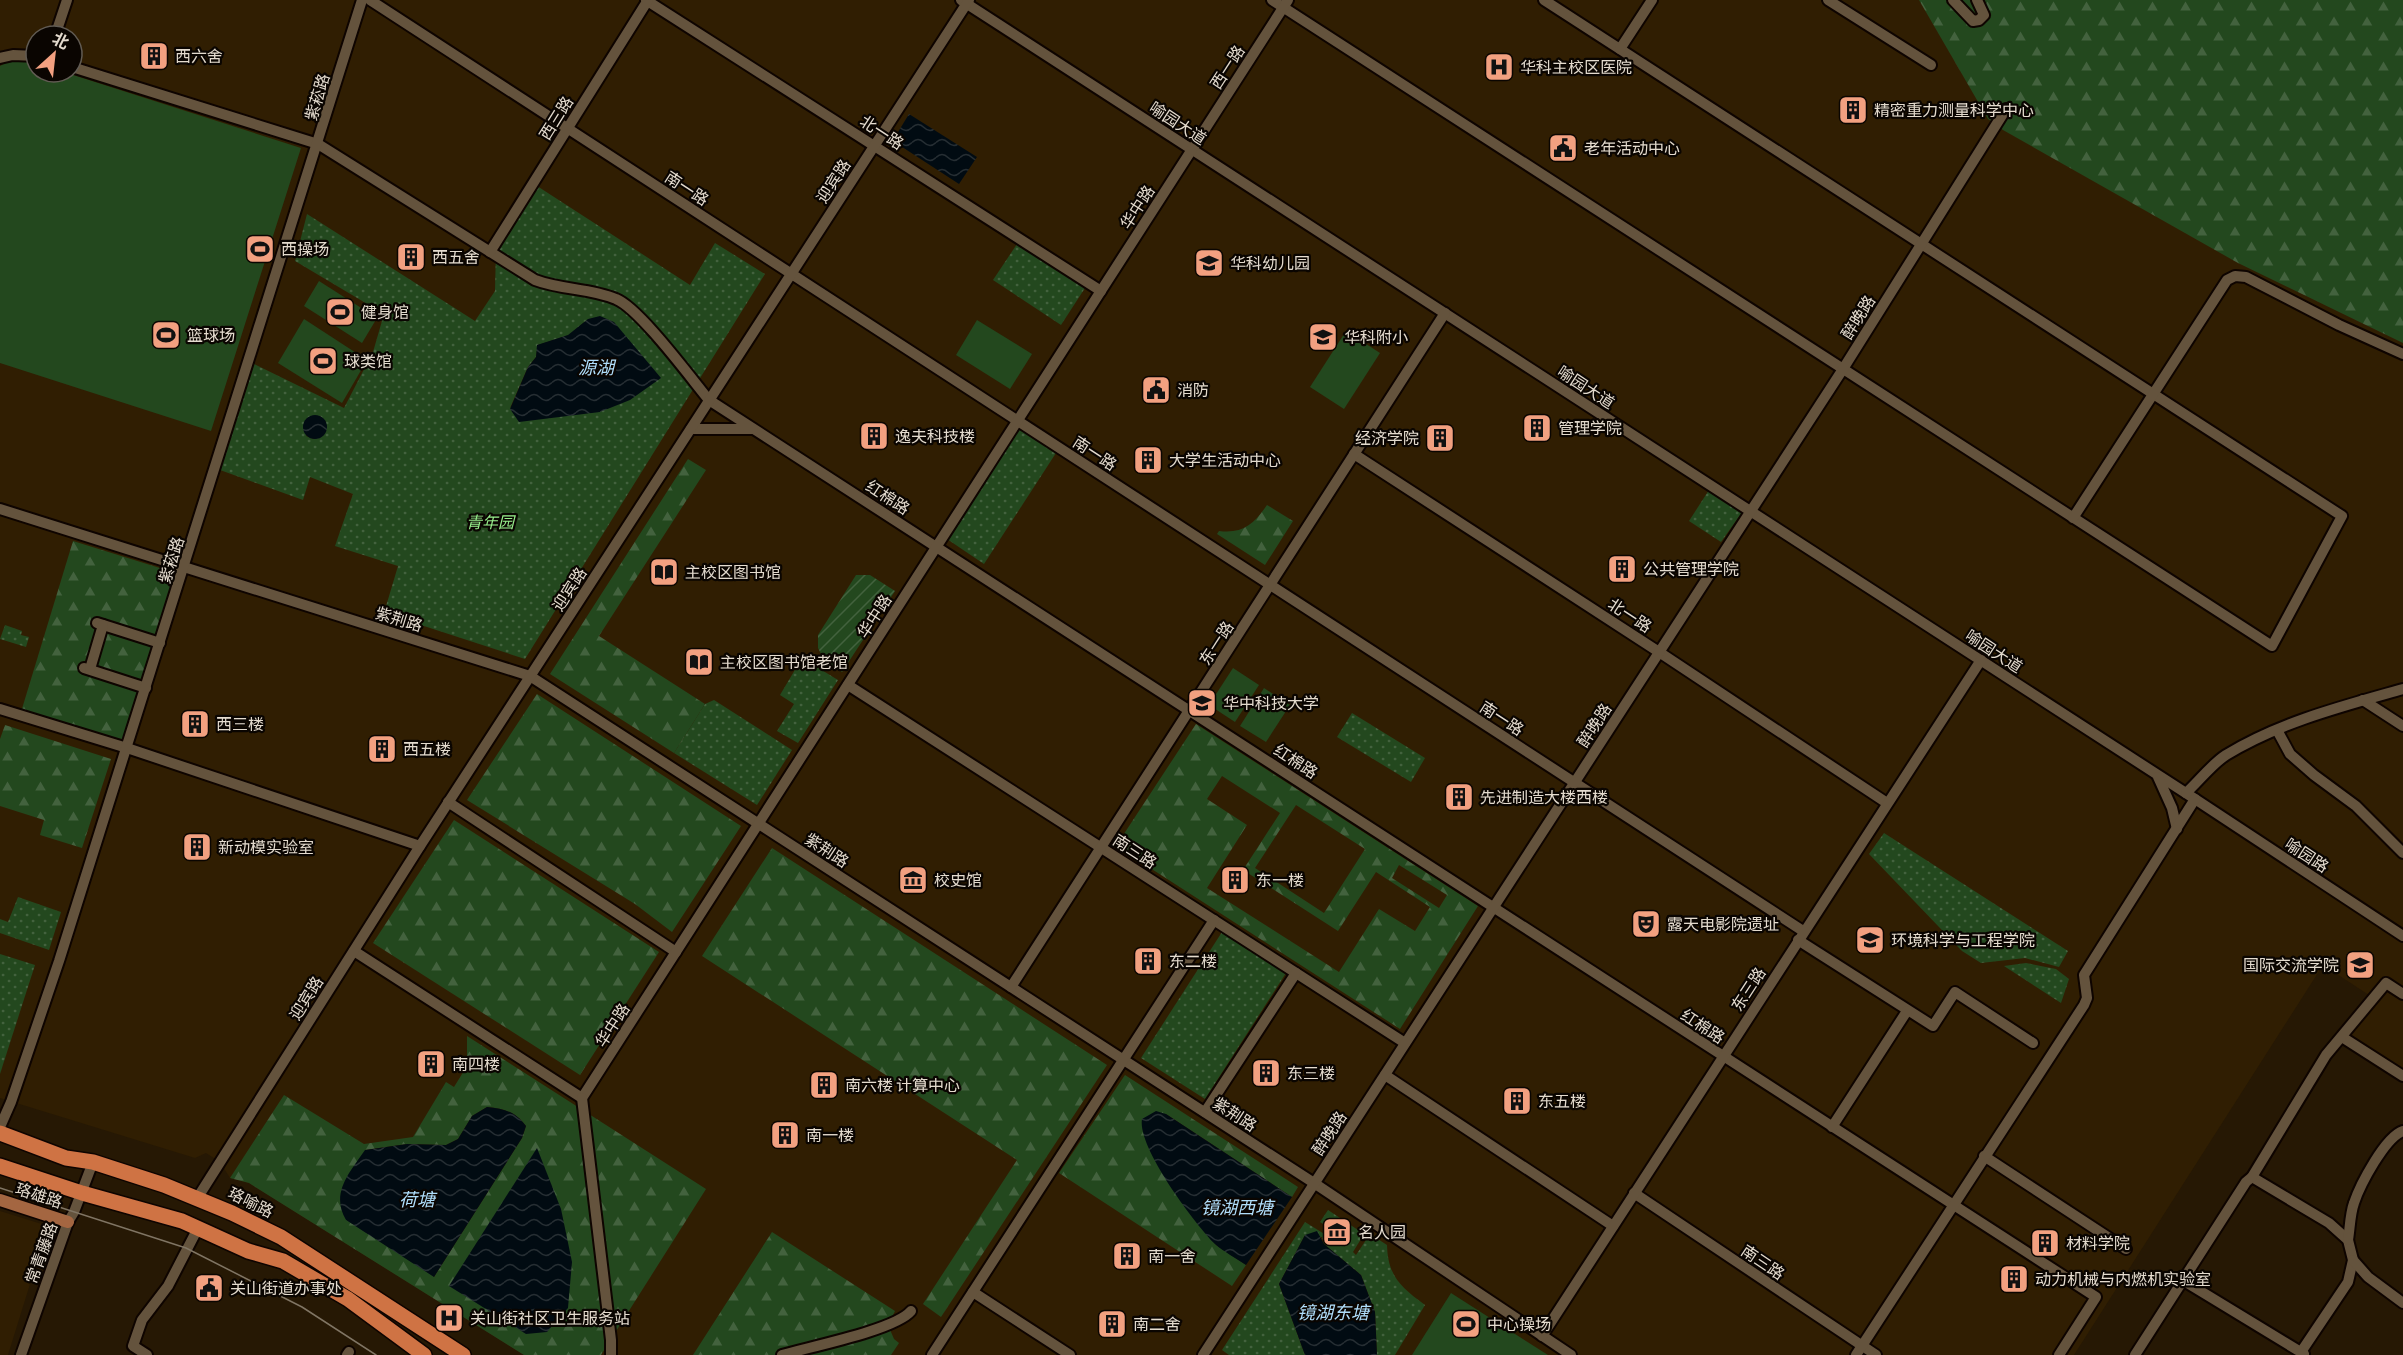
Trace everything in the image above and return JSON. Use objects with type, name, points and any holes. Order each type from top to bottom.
[{"type":"highway","name":"珞喻路","points":[[0,1133],[66,1158],[93,1162],[198,1197],[281,1237],[464,1355]]},
{"type":"highway","points":[[0,1167],[182,1221],[248,1251],[283,1261],[375,1317],[424,1355]]},
{"type":"main road","name":"珞雄路","points":[[0,1200],[68,1222]]},
{"type":"street","points":[[59,24],[67,0]]},
{"type":"street","name":"紫菘路","points":[[0,1127],[11,1102],[59,961],[362,0]]},
{"type":"street","name":"南一路","points":[[370,0],[1574,782],[1800,935],[1907,1011],[1933,1026],[1955,992],[2033,1043]]},
{"type":"street","name":"西三路","points":[[490,252],[647,0]]},
{"type":"street","name":"北一路","points":[[647,0],[1101,291]]},
{"type":"street","points":[[1272,0],[1286,4],[1843,369],[2272,646],[2342,516],[1544,0]]},
{"type":"street","points":[[1620,49],[1652,0]]},
{"type":"street","points":[[1828,0],[1931,65]]},
{"type":"street","points":[[1953,0],[1973,21],[1979,20],[1984,15],[1977,0]]},
{"type":"street","name":"迎宾路","points":[[198,1197],[448,802],[875,145],[965,1]]},
{"type":"street","name":"喻园大道","points":[[965,1],[2191,796]]},
{"type":"street","name":"西一路","points":[[1191,149],[1286,4]]},
{"type":"street","points":[[0,58],[24,55]]},
{"type":"street","name":"红棉路","points":[[84,71],[318,144],[535,280],[547,285],[605,296],[630,307],[710,400],[2096,1297],[2059,1355]]},
{"type":"street","name":"醉晚路","points":[[1203,1355],[1843,369],[2006,109]]},
{"type":"street","name":"华中路","points":[[582,1098],[1191,149]]},
{"type":"street","points":[[2073,518],[2227,280],[2235,276],[2246,277],[2339,325],[2403,354]]},
{"type":"street","name":"东一路","points":[[1011,987],[1445,313]]},
{"type":"street","points":[[690,429],[755,429]]},
{"type":"street","name":"北一路","points":[[1354,454],[1887,803]]},
{"type":"street","name":"紫荆路","points":[[0,509],[530,676],[1314,1183],[1571,1355]]},
{"type":"street","points":[[146,688],[87,668],[100,624],[160,643]]},
{"type":"street","name":"东三路","points":[[1542,1336],[1800,935],[1981,660]]},
{"type":"street","name":"南三路","points":[[848,685],[1405,1043]]},
{"type":"street","points":[[1859,1351],[2084,1005],[2087,998],[2084,975],[2176,829],[2191,796],[2225,756],[2307,716],[2403,689]]},
{"type":"street","points":[[2363,700],[2403,726]]},
{"type":"street","points":[[0,710],[127,747],[420,846]]},
{"type":"street","points":[[2277,730],[2290,754],[2356,806],[2403,853]]},
{"type":"street","points":[[2156,774],[2172,808],[2176,829]]},
{"type":"street","name":"喻园路","points":[[2191,796],[2403,936]]},
{"type":"street","points":[[448,802],[676,952]]},
{"type":"street","points":[[2393,843],[2403,836]]},
{"type":"street","points":[[932,1355],[1215,920]]},
{"type":"street","points":[[354,951],[582,1098],[612,1340],[611,1355]]},
{"type":"street","points":[[1205,1112],[1296,973]]},
{"type":"street","points":[[2135,1355],[2246,1182],[2252,1177],[2326,1055],[2386,983],[2403,994]]},
{"type":"street","points":[[1832,1126],[1907,1011]]},
{"type":"street","points":[[2342,1037],[2403,1076]]},
{"type":"street","points":[[1385,1075],[1613,1226]]},
{"type":"street","points":[[2184,1281],[2303,1353],[2348,1282],[2353,1260],[2348,1240],[2353,1205],[2365,1177],[2385,1147],[2399,1132],[2403,1131]]},
{"type":"street","points":[[1984,1156],[2126,1249]]},
{"type":"street","name":"常青藤路","points":[[21,1355],[68,1222],[93,1162]]},
{"type":"street","points":[[2252,1177],[2329,1223],[2348,1240]]},
{"type":"street","name":"南三路","points":[[1634,1193],[1859,1351],[1876,1355]]},
{"type":"street","points":[[147,1355],[131,1350],[142,1320],[168,1286],[198,1228]]},
{"type":"street","points":[[2353,1260],[2368,1277],[2403,1303]]},
{"type":"street","points":[[973,1292],[1071,1355]]},
{"type":"street","points":[[782,1355],[888,1325],[911,1311]]},
{"type":"shaded area","name":"华中科技大学","points":[[0,0],[2403,0],[2403,1073],[2343,1034],[2369,995],[2323,965],[2074,1355],[524,1355],[249,1183],[230,1178],[220,1162],[206,1153],[195,1158],[0,1098]]},
{"type":"shaded area","points":[[0,1211],[48,1226],[8,1355],[0,1355]]},
{"type":"green space","points":[[1919,0],[2403,0],[2403,343],[2238,263],[2003,130],[1988,119]]},
{"type":"green space","points":[[9,61],[24,62],[24,84],[84,84],[84,78],[301,148],[211,431],[0,363],[0,66]]},
{"type":"green space","name":"青年园","points":[[534,184],[690,285],[715,243],[765,274],[525,659],[384,613],[398,566],[335,546],[353,494],[310,477],[303,500],[220,470],[254,364],[344,408],[373,352],[384,314],[295,261],[307,214],[475,321],[495,291],[496,249]],"holes":[[[588,319],[510,408],[528,367],[536,357],[538,345],[569,335]],[[320,416],[326,422],[314,439],[306,436]]]},
{"type":"green space","points":[[1017,244],[1085,288],[1061,325],[993,280]]},
{"type":"green space","name":"健身馆","points":[[319,281],[377,318],[362,343],[304,306]]},
{"type":"green space","name":"球类馆","points":[[304,319],[367,360],[342,403],[278,363]]},
{"type":"green space","points":[[977,320],[1032,354],[1010,389],[956,355]]},
{"type":"green space","points":[[1346,331],[1380,353],[1344,409],[1310,387]]},
{"type":"green space","points":[[1019,427],[1056,453],[984,564],[947,539]]},
{"type":"green space","points":[[688,459],[706,470],[599,636],[705,704],[674,753],[550,674]]},
{"type":"green space","points":[[1709,490],[1743,511],[1721,542],[1689,521]]},
{"type":"green space","points":[[1267,505],[1293,521],[1265,565],[1217,534],[1219,531],[1235,531],[1247,526]]},
{"type":"green space","points":[[73,541],[176,573],[124,743],[21,712]]},
{"type":"green space","points":[[856,575],[870,575],[895,591],[842,672],[825,662],[818,648],[818,635]]},
{"type":"green space","points":[[5,625],[22,631],[21,635],[29,637],[26,647],[0,639]]},
{"type":"green space","points":[[802,658],[838,680],[798,743],[777,731],[794,704],[780,695]]},
{"type":"green space","points":[[1233,668],[1259,685],[1235,722],[1209,705]]},
{"type":"green space","points":[[1264,688],[1290,705],[1266,742],[1240,726]]},
{"type":"green space","points":[[537,694],[741,826],[672,932],[635,904],[467,800]]},
{"type":"green space","points":[[714,700],[792,750],[757,805],[674,753],[705,704]]},
{"type":"green space","points":[[1352,713],[1425,758],[1411,782],[1337,737]]},
{"type":"green space","points":[[1196,724],[1478,906],[1400,1029],[1116,846]],"holes":[[[1222,776],[1280,813],[1243,870],[1338,931],[1376,872],[1430,907],[1415,931],[1379,909],[1339,972],[1207,888],[1247,825],[1207,799]],[[1296,805],[1365,849],[1324,913],[1255,868]],[[1399,865],[1447,895],[1439,908],[1392,878]]]},
{"type":"green space","points":[[5,725],[111,759],[82,848],[40,835],[44,820],[0,806],[0,739]]},
{"type":"green space","points":[[454,820],[659,952],[580,1075],[373,943]]},
{"type":"green space","points":[[1884,833],[2068,951],[2059,967],[2025,958],[1981,963],[1962,951],[1869,854]]},
{"type":"green space","points":[[772,848],[1107,1065],[941,1317],[923,1304],[1017,1160],[702,956]]},
{"type":"green space","points":[[18,897],[61,912],[49,950],[0,933],[0,919],[8,922]]},
{"type":"green space","points":[[1222,932],[1286,973],[1205,1099],[1141,1058]]},
{"type":"green space","points":[[0,954],[35,965],[0,1074]]},
{"type":"green space","points":[[2026,963],[2056,969],[2069,979],[2061,1003],[2004,966]]},
{"type":"green space","points":[[467,1036],[706,1189],[601,1355],[524,1355],[249,1183],[230,1178],[284,1095],[364,1144],[413,1137],[446,1082],[454,1087],[467,1066]],"holes":[[[487,1107],[509,1112],[518,1117],[526,1126],[522,1138],[434,1277],[365,1150],[407,1144],[446,1145],[458,1139],[472,1116]]]},
{"type":"green space","points":[[1125,1075],[1298,1187],[1292,1197],[1166,1114],[1202,1227],[1216,1245],[1246,1265],[1232,1286],[1059,1173]]},
{"type":"green space","points":[[1328,1210],[1364,1234],[1353,1252],[1356,1255],[1370,1234],[1387,1245],[1390,1265],[1397,1280],[1425,1305],[1395,1355],[1377,1355],[1375,1312],[1361,1275],[1324,1244],[1322,1237],[1305,1235],[1279,1284],[1305,1355],[1229,1355],[1222,1350],[1305,1222],[1347,1248],[1328,1235],[1331,1229],[1320,1222]]},
{"type":"green space","points":[[772,1232],[895,1311],[888,1325],[894,1339],[899,1343],[891,1355],[693,1355]]},
{"type":"green space","name":"中心操场","points":[[1451,1293],[1548,1355],[1412,1355]]},
{"type":"water","points":[[909,114],[977,157],[959,184],[896,143],[895,137]]},
{"type":"water","name":"源湖","points":[[600,316],[614,322],[661,378],[630,400],[600,412],[519,422],[510,409],[528,367],[536,357],[537,345],[568,335],[588,319]]},
{"type":"water","points":[[315,415],[324,418],[327,427],[324,436],[315,439],[306,436],[303,427],[306,418]]},
{"type":"water","name":"荷塘","points":[[487,1107],[509,1112],[518,1117],[526,1126],[522,1138],[434,1277],[346,1220],[340,1201],[341,1192],[348,1175],[365,1150],[407,1144],[446,1145],[458,1139],[472,1116]]},
{"type":"water","name":"镜湖西塘","points":[[1156,1111],[1166,1114],[1292,1197],[1246,1265],[1215,1244],[1206,1234],[1158,1166],[1148,1148],[1142,1119]]},
{"type":"water","points":[[537,1148],[561,1209],[572,1262],[568,1308],[547,1332],[526,1334],[449,1286]]},
{"type":"water","name":"镜湖东塘","points":[[1317,1231],[1324,1244],[1361,1275],[1375,1312],[1377,1355],[1305,1355],[1279,1284],[1305,1235]]},
{"type":"tram line","points":[[0,1188],[186,1248],[302,1307],[376,1355]]},
{"type":"place","name":"西六舍","points":[[154,56]]},
{"type":"place","name":"华科主校区医院","points":[[1499,67]]},
{"type":"place","name":"精密重力测量科学中心","points":[[1853,110]]},
{"type":"place","name":"老年活动中心","points":[[1563,148]]},
{"type":"place","name":"西操场","points":[[260,249]]},
{"type":"place","name":"西五舍","points":[[411,257]]},
{"type":"place","name":"华科幼儿园","points":[[1209,263]]},
{"type":"place","name":"健身馆","points":[[340,312]]},
{"type":"place","name":"篮球场","points":[[166,335]]},
{"type":"place","name":"华科附小","points":[[1323,337]]},
{"type":"place","name":"球类馆","points":[[323,361]]},
{"type":"place","name":"消防","points":[[1156,390]]},
{"type":"place","name":"管理学院","points":[[1537,428]]},
{"type":"place","name":"逸夫科技楼","points":[[874,436]]},
{"type":"place","name":"经济学院","points":[[1440,438]]},
{"type":"place","name":"大学生活动中心","points":[[1148,460]]},
{"type":"place","name":"公共管理学院","points":[[1622,569]]},
{"type":"place","name":"主校区图书馆","points":[[664,572]]},
{"type":"place","name":"主校区图书馆老馆","points":[[699,662]]},
{"type":"place","name":"华中科技大学","points":[[1202,703]]},
{"type":"place","name":"西三楼","points":[[195,724]]},
{"type":"place","name":"西五楼","points":[[382,749]]},
{"type":"place","name":"先进制造大楼西楼","points":[[1459,797]]},
{"type":"place","name":"新动模实验室","points":[[197,847]]},
{"type":"place","name":"校史馆","points":[[913,880]]},
{"type":"place","name":"东一楼","points":[[1235,880]]},
{"type":"place","name":"露天电影院遗址","points":[[1646,924]]},
{"type":"place","name":"环境科学与工程学院","points":[[1870,940]]},
{"type":"place","name":"东二楼","points":[[1148,961]]},
{"type":"place","name":"国际交流学院","points":[[2360,965]]},
{"type":"place","name":"南四楼","points":[[431,1064]]},
{"type":"place","name":"东三楼","points":[[1266,1073]]},
{"type":"place","name":"南六楼 计算中心","points":[[824,1085]]},
{"type":"place","name":"东五楼","points":[[1517,1101]]},
{"type":"place","name":"南一楼","points":[[785,1135]]},
{"type":"place","name":"名人园","points":[[1337,1232]]},
{"type":"place","name":"材料学院","points":[[2045,1243]]},
{"type":"place","name":"南一舍","points":[[1127,1256]]},
{"type":"place","name":"动力机械与内燃机实验室","points":[[2014,1279]]},
{"type":"place","name":"关山街道办事处","points":[[209,1288]]},
{"type":"place","name":"关山街社区卫生服务站","points":[[449,1318]]},
{"type":"place","name":"南二舍","points":[[1112,1324]]},
{"type":"place","name":"中心操场","points":[[1466,1324]]}]
